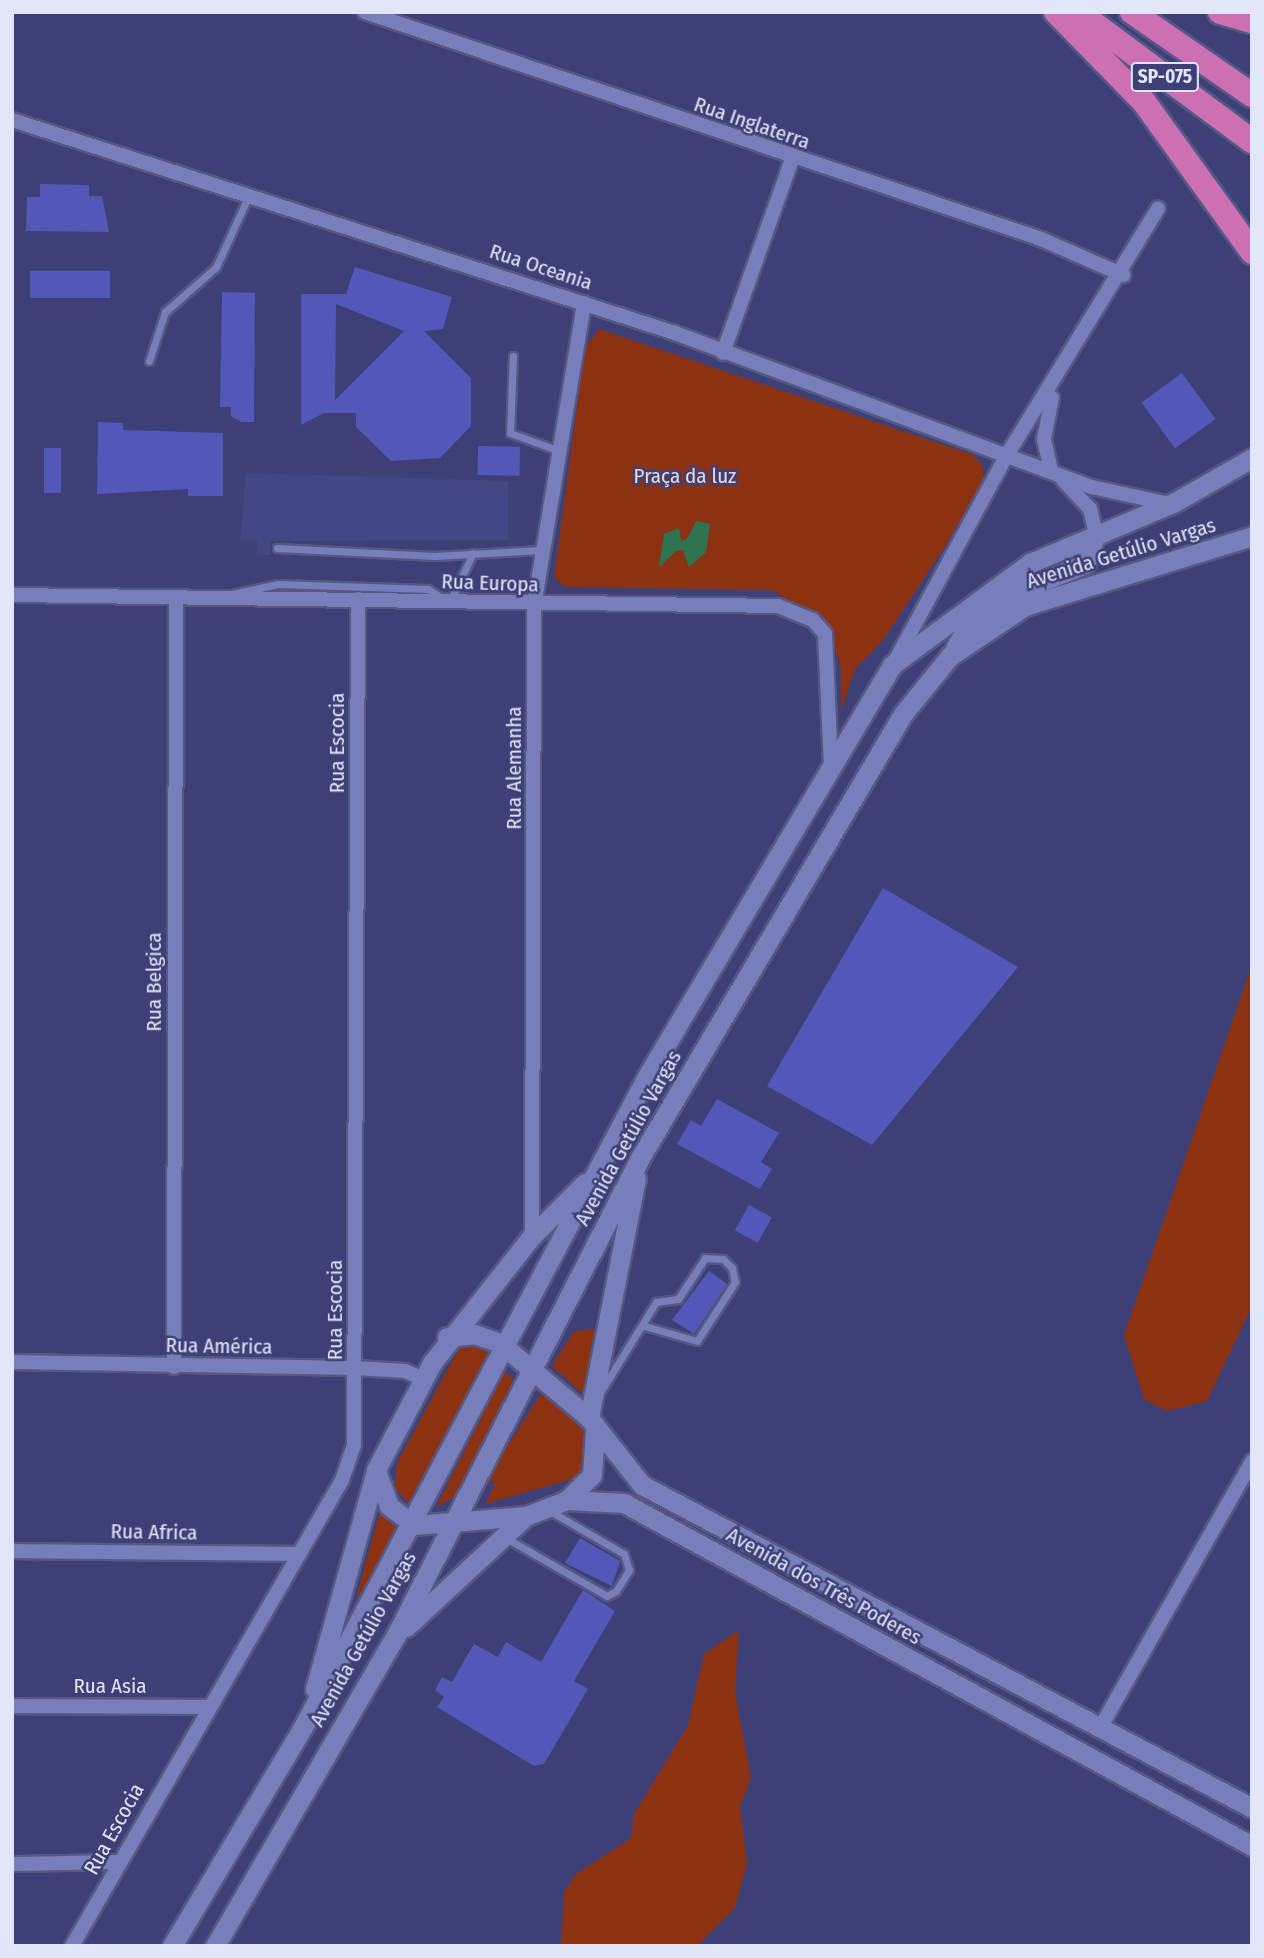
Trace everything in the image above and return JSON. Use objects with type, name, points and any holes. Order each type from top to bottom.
[{"type":"highway","points":[[1056,12],[1144,102],[1252,252]]},
{"type":"highway","name":"SP-075","points":[[1078,12],[1252,141]]},
{"type":"highway","name":"SP-075","points":[[1132,12],[1252,94]]},
{"type":"highway","points":[[1220,12],[1252,21]]},
{"type":"main road","name":"Avenida Getúlio Vargas","points":[[172,1946],[303,1727],[414,1525],[600,1166],[831,765],[892,665],[996,583],[1096,533],[1173,503],[1252,458]]},
{"type":"main road","points":[[950,656],[968,626],[1030,586],[1085,564],[1096,533]]},
{"type":"main road","name":"Avenida Getúlio Vargas","points":[[215,1946],[395,1637],[640,1158],[874,760],[950,656],[1025,606],[1252,536]]},
{"type":"main road","points":[[567,1500],[592,1475],[593,1416],[640,1158]]},
{"type":"main road","points":[[303,1727],[376,1470],[424,1379],[447,1338],[532,1236],[600,1166]]},
{"type":"main road","name":"Avenida dos Três Poderes","points":[[447,1338],[483,1336],[507,1349],[530,1371],[593,1416],[642,1486],[1252,1808]]},
{"type":"main road","points":[[376,1470],[389,1506],[414,1525]]},
{"type":"main road","name":"Avenida dos Três Poderes","points":[[414,1525],[526,1516],[567,1500],[624,1503],[1252,1846]]},
{"type":"main road","points":[[395,1637],[506,1538],[526,1516]]},
{"type":"street","name":"Rua Inglaterra","points":[[365,12],[792,159],[1041,239],[1123,275]]},
{"type":"street","name":"Rua Oceania","points":[[12,120],[584,303],[1124,497],[1173,503]]},
{"type":"street","points":[[723,353],[792,159]]},
{"type":"street","name":"Avenida Getúlio Vargas","points":[[892,665],[1007,455],[1056,383],[1123,275],[1158,209]]},
{"type":"street","name":"Rua Alemanha","points":[[532,1236],[534,606],[541,550],[584,303]]},
{"type":"street","points":[[1051,470],[1044,439],[1056,383]]},
{"type":"street","name":"Rua Oceania","points":[[1051,470],[1085,501],[1096,533]]},
{"type":"street","name":"Rua Europa","points":[[12,595],[228,595],[534,606],[778,606],[813,620],[831,652],[831,765]]},
{"type":"street","name":"Rua Belgica","points":[[174,1367],[176,597]]},
{"type":"street","name":"Rua Escocia","points":[[72,1946],[348,1462],[356,1368],[358,599]]},
{"type":"street","name":"Rua América","points":[[12,1362],[174,1367],[356,1368],[405,1371],[424,1379]]},
{"type":"street","points":[[1100,1728],[1252,1461]]},
{"type":"street","name":"Rua Africa","points":[[12,1551],[296,1555]]},
{"type":"street","name":"Rua Asia","points":[[12,1706],[207,1707]]},
{"type":"street","points":[[12,1864],[120,1862]]},
{"type":"lane","points":[[149,361],[165,312],[216,267],[249,195]]},
{"type":"lane","points":[[513,356],[510,433],[560,451]]},
{"type":"lane","points":[[276,548],[473,553],[541,550]]},
{"type":"lane","points":[[228,595],[278,584],[428,589],[449,603],[458,573],[473,553]]},
{"type":"lane","points":[[593,1416],[656,1302],[678,1299],[705,1258],[723,1259],[732,1268],[735,1282],[697,1341],[645,1326]]},
{"type":"lane","points":[[506,1538],[607,1596],[616,1591],[629,1570],[624,1555],[546,1508]]},
{"type":"shaded area","points":[[246,473],[508,481],[508,540],[270,541],[271,555],[256,555],[257,541],[240,541]]},
{"type":"shaded area","points":[[696,521],[710,524],[706,552],[689,567],[683,550],[676,551],[659,567],[664,534],[679,528],[681,541],[687,539]]},
{"type":"green space","name":"Praça da luz","points":[[599,329],[974,455],[983,467],[983,480],[946,545],[883,640],[855,669],[841,711],[841,667],[826,624],[772,590],[565,587],[554,577],[585,348]]},
{"type":"green space","points":[[1252,965],[1252,1306],[1207,1401],[1166,1411],[1144,1399],[1124,1335]]},
{"type":"green space","points":[[598,1329],[588,1389],[581,1392],[552,1366],[574,1331]]},
{"type":"green space","points":[[470,1343],[491,1347],[410,1505],[395,1488],[397,1463],[459,1348]]},
{"type":"green space","points":[[505,1371],[515,1382],[460,1494],[436,1507]]},
{"type":"green space","points":[[541,1394],[577,1419],[589,1441],[580,1477],[485,1504],[496,1481],[482,1485]]},
{"type":"green space","points":[[381,1508],[396,1528],[359,1598],[357,1595]]},
{"type":"green space","points":[[739,1630],[735,1692],[751,1778],[740,1806],[747,1863],[735,1908],[697,1946],[561,1946],[564,1892],[576,1874],[631,1838],[634,1814],[688,1725],[704,1654]]},
{"type":"building","points":[[40,184],[89,185],[89,196],[102,196],[109,232],[26,231],[27,197],[40,197]]},
{"type":"building","points":[[355,267],[452,297],[443,329],[424,331],[471,378],[471,426],[440,458],[391,461],[356,427],[356,413],[324,413],[301,425],[301,294],[346,294]],"holes":[[[336,304],[404,331],[335,400]]]},
{"type":"building","points":[[30,271],[110,271],[110,298],[30,298]]},
{"type":"building","points":[[222,292],[255,293],[254,422],[241,422],[231,416],[231,407],[220,407]]},
{"type":"building","points":[[1182,373],[1216,419],[1175,449],[1142,402]]},
{"type":"building","points":[[98,422],[123,423],[123,430],[223,433],[223,496],[188,496],[188,489],[97,494]]},
{"type":"building","points":[[478,446],[520,447],[519,476],[477,475]]},
{"type":"building","points":[[44,448],[61,448],[61,493],[44,493]]},
{"type":"building","points":[[883,888],[1018,967],[872,1145],[767,1086]]},
{"type":"building","points":[[717,1099],[779,1133],[761,1162],[772,1169],[760,1189],[677,1144],[691,1120],[701,1126]]},
{"type":"building","points":[[749,1205],[772,1218],[758,1243],[735,1230]]},
{"type":"building","points":[[709,1271],[727,1284],[694,1334],[672,1320]]},
{"type":"building","points":[[580,1538],[620,1561],[612,1586],[565,1563]]},
{"type":"building","points":[[583,1590],[615,1611],[574,1681],[588,1689],[544,1764],[534,1766],[437,1707],[444,1697],[435,1690],[442,1677],[452,1682],[474,1644],[498,1657],[506,1642],[541,1662]]}]
